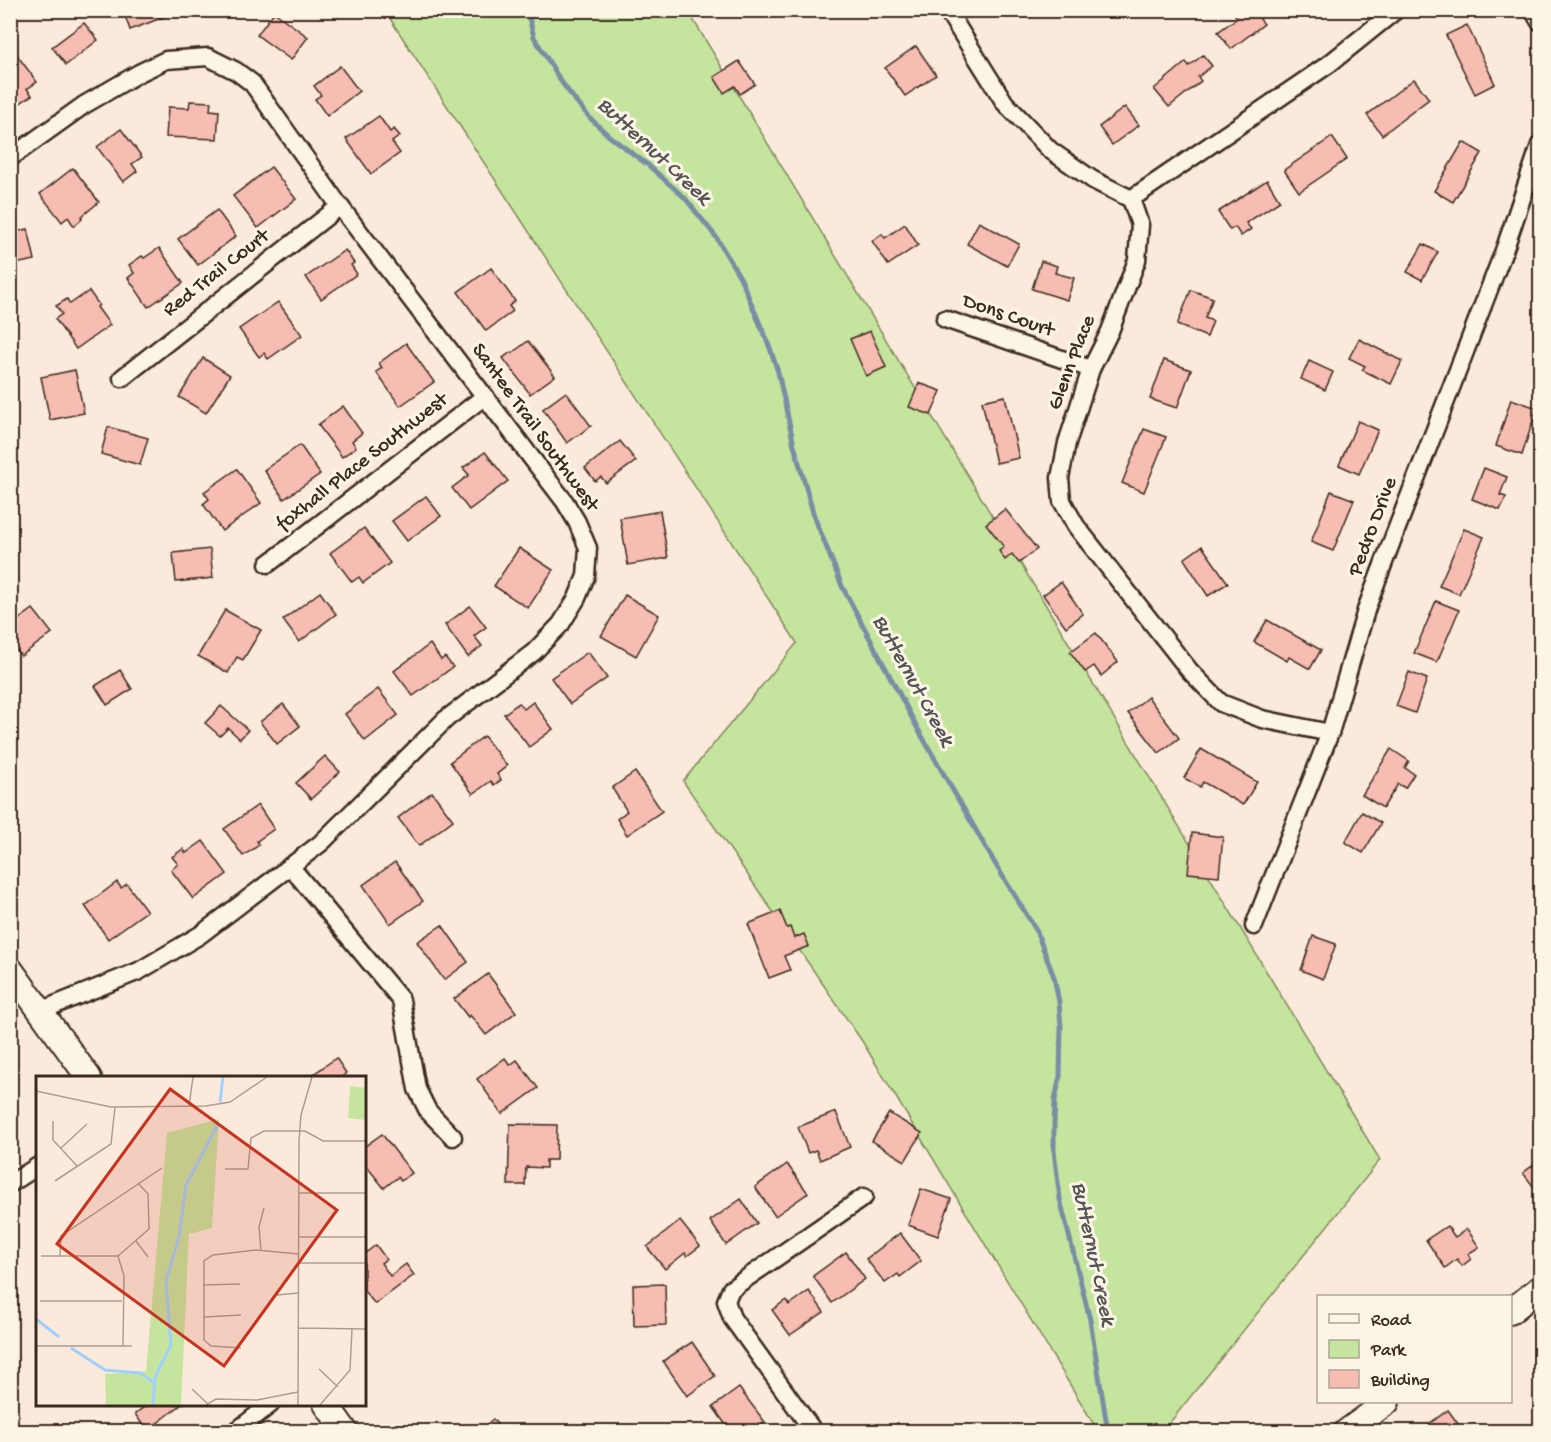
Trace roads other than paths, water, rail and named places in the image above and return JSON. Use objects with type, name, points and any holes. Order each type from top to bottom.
[{"type":"street","points":[[946,10],[1005,103],[1050,150],[1093,180],[1131,199],[1329,64],[1396,10]]},
{"type":"street","points":[[1533,10],[1540,22]]},
{"type":"street","name":"Santee Trail Southwest","points":[[10,158],[84,105],[166,60],[208,57],[236,71],[252,83],[340,206],[565,502],[578,522],[588,548],[586,576],[577,598],[561,624],[534,652],[446,719],[321,843],[200,935],[139,971],[40,1011]]},
{"type":"street","name":"Pedro Drive","points":[[1254,926],[1330,733],[1367,608],[1505,248],[1540,145]]},
{"type":"street","name":"Glenn Place","points":[[1131,199],[1140,225],[1137,261],[1110,331],[1091,369],[1067,443],[1060,478],[1062,501],[1076,526],[1189,670],[1221,703],[1262,719],[1330,733]]},
{"type":"street","name":"Red Trail Court","points":[[122,378],[340,206]]},
{"type":"street","name":"Dons Court","points":[[945,319],[1091,369]]},
{"type":"street","name":"foxhall Place Southwest","points":[[268,564],[485,396]]},
{"type":"street","points":[[290,866],[401,1000],[417,1089],[428,1111],[453,1137]]},
{"type":"street","points":[[10,969],[88,1076]]},
{"type":"street","points":[[10,1184],[36,1167]]},
{"type":"street","points":[[814,1431],[732,1318],[726,1301],[731,1288],[864,1197]]},
{"type":"street","points":[[1512,1310],[1540,1288]]},
{"type":"street","points":[[1360,1427],[1385,1403]]},
{"type":"street","points":[[235,1431],[268,1406]]},
{"type":"street","points":[[327,1406],[346,1431]]},
{"type":"waterway","name":"Butternut Creek","points":[[527,10],[534,37],[574,99],[609,136],[648,165],[685,198],[716,237],[741,279],[778,372],[794,445],[814,516],[842,586],[919,731],[1036,930],[1054,977],[1059,1002],[1060,1076],[1055,1100],[1054,1151],[1060,1199],[1090,1320],[1108,1432]]},
{"type":"waterway","name":"Butternut Creek","points":[[1141,1432],[1149,1429],[1151,1432]]}]
